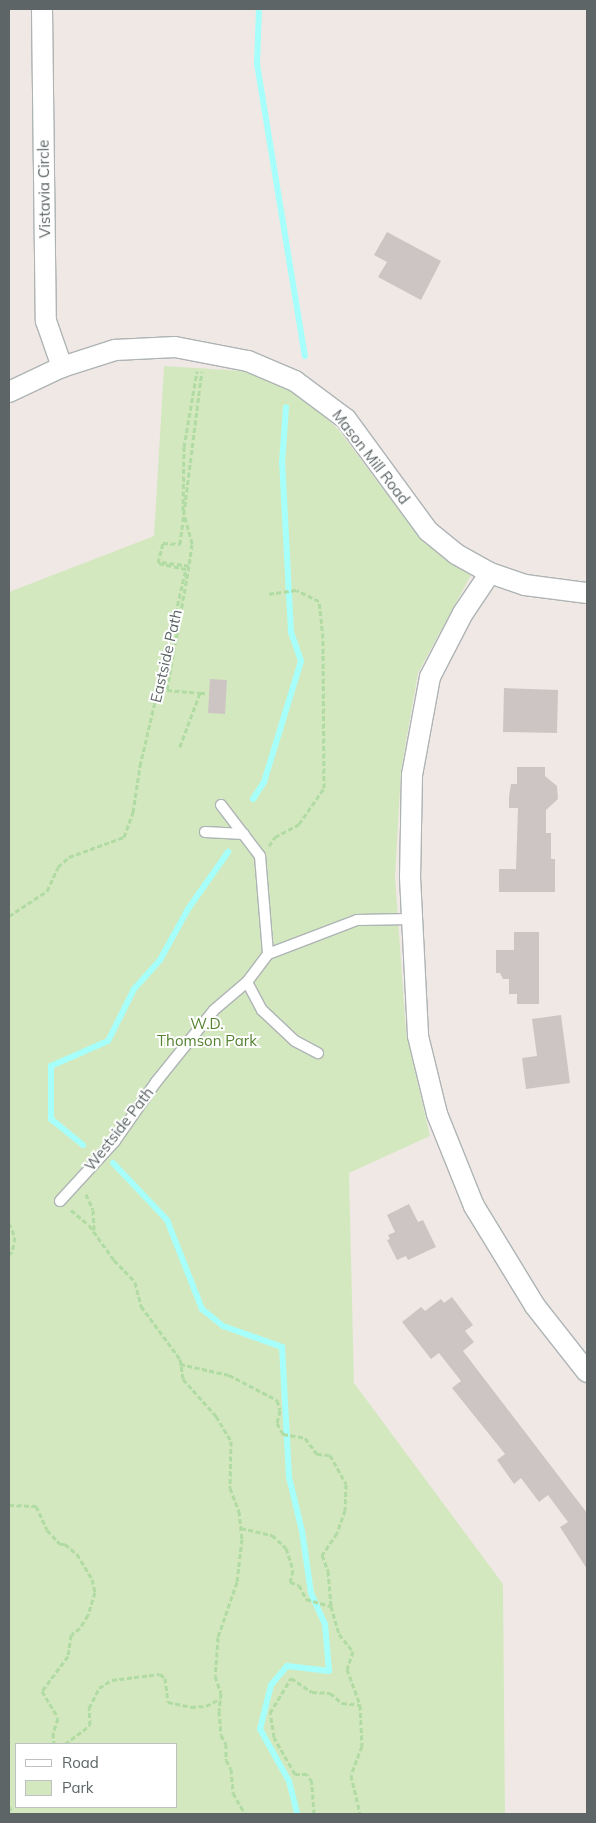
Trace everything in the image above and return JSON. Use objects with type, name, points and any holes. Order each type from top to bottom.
[{"type":"street","name":"Vistavia Circle","points":[[42,9],[46,321],[62,367]]},
{"type":"street","name":"Mason Mill Road","points":[[9,392],[62,367],[115,350],[175,347],[248,361],[295,381],[346,419],[428,531],[456,554],[490,573],[526,585],[587,593]]},
{"type":"street","points":[[490,573],[463,613],[430,677],[412,775],[412,918],[418,1036],[437,1114],[474,1206],[535,1306],[587,1372]]},
{"type":"lane","points":[[221,805],[260,856],[268,954],[357,920],[388,917],[412,918]]},
{"type":"lane","points":[[205,832],[244,834]]},
{"type":"lane","name":"Westside Path","points":[[80,1179],[115,1141],[156,1082],[214,1010],[247,982],[268,954]]},
{"type":"lane","points":[[247,982],[262,1010],[295,1040],[318,1053]]},
{"type":"lane","points":[[60,1201],[80,1179]]},
{"type":"path","points":[[197,370],[184,447],[184,514],[192,544],[167,690],[207,693]]},
{"type":"path","name":"Eastside Path","points":[[9,916],[47,891],[58,867],[69,857],[124,837],[133,812],[140,766],[186,569],[158,563],[163,543],[180,544],[202,370]]},
{"type":"path","points":[[162,562],[189,566]]},
{"type":"path","points":[[260,856],[275,837],[299,824],[324,788],[323,638],[319,601],[296,590],[269,594]]},
{"type":"path","points":[[179,749],[200,692]]},
{"type":"path","name":"Westside Path","points":[[80,1179],[93,1210],[94,1232]]},
{"type":"path","points":[[60,1201],[94,1232],[114,1260],[135,1282],[141,1306],[180,1364],[183,1379],[216,1416],[231,1441],[230,1488],[241,1528],[238,1582],[218,1637],[215,1676],[220,1699],[221,1735],[226,1744],[226,1760],[231,1769],[233,1792],[245,1814]]},
{"type":"path","points":[[9,1223],[15,1237],[12,1252],[9,1254]]},
{"type":"path","points":[[180,1364],[229,1375],[277,1400],[280,1410],[277,1423],[283,1434],[307,1439],[317,1454],[330,1455],[346,1484],[345,1510],[336,1533],[322,1555],[328,1571],[331,1606],[339,1634],[352,1651],[347,1669],[360,1705],[362,1746],[351,1775],[360,1814]]},
{"type":"path","points":[[9,1505],[36,1506],[47,1530],[60,1544],[65,1544],[77,1554],[92,1579],[95,1592],[88,1615],[80,1628],[71,1636],[68,1656],[42,1691],[58,1718],[53,1733],[54,1743]]},
{"type":"path","points":[[241,1528],[272,1535],[276,1542],[286,1548],[293,1570],[290,1582],[299,1585],[306,1599],[331,1606]]},
{"type":"path","points":[[66,1743],[90,1725],[89,1708],[99,1688],[112,1680],[160,1674],[165,1678],[168,1702],[191,1707],[206,1706],[220,1699]]},
{"type":"path","points":[[314,1814],[312,1782],[307,1774],[295,1774],[288,1763],[274,1737],[270,1713],[291,1678],[312,1692],[330,1693],[342,1703],[360,1705]]},
{"type":"path","points":[[9,1806],[13,1814]]},
{"type":"green space","name":"W.D. Thomson Park","points":[[164,366],[243,371],[298,392],[338,429],[421,540],[471,575],[418,673],[401,771],[395,877],[406,1032],[430,1136],[349,1173],[354,1383],[503,1584],[505,1814],[9,1814],[9,592],[154,536]]},
{"type":"building","points":[[387,232],[441,261],[421,300],[378,277],[387,262],[374,255]]},
{"type":"building","points":[[210,679],[227,680],[225,714],[208,713]]},
{"type":"building","points":[[504,688],[558,690],[557,733],[503,732]]},
{"type":"building","points":[[517,767],[545,767],[545,776],[557,786],[558,799],[546,810],[546,833],[551,833],[551,859],[555,859],[555,892],[499,892],[499,869],[516,869],[518,808],[509,808],[509,797],[511,784],[517,784]]},
{"type":"building","points":[[514,932],[539,932],[539,1004],[517,1004],[517,994],[509,994],[509,979],[503,979],[500,973],[496,973],[496,950],[514,950]]},
{"type":"building","points":[[561,1015],[570,1083],[526,1089],[522,1058],[537,1056],[532,1019]]},
{"type":"building","points":[[409,1204],[418,1222],[423,1220],[436,1247],[408,1260],[406,1256],[397,1260],[387,1240],[390,1239],[388,1235],[395,1232],[387,1215]]},
{"type":"building","points":[[452,1297],[473,1325],[465,1331],[474,1342],[463,1351],[587,1513],[587,1569],[560,1527],[568,1522],[548,1495],[539,1502],[521,1478],[514,1484],[497,1460],[505,1454],[452,1388],[461,1381],[439,1353],[431,1359],[402,1322],[421,1307],[425,1311],[441,1299],[444,1303]]},
{"type":"waterway","points":[[259,9],[257,64],[305,356]]},
{"type":"waterway","points":[[253,799],[264,782],[301,661],[291,632],[282,463],[286,407]]},
{"type":"waterway","points":[[83,1145],[51,1119],[51,1066],[108,1041],[134,989],[160,960],[188,909],[228,852]]},
{"type":"waterway","points":[[113,1163],[167,1220],[202,1309],[223,1326],[282,1347],[289,1477],[302,1531],[311,1593],[325,1624],[329,1671],[287,1666],[271,1685],[260,1729],[289,1781],[297,1814]]}]
